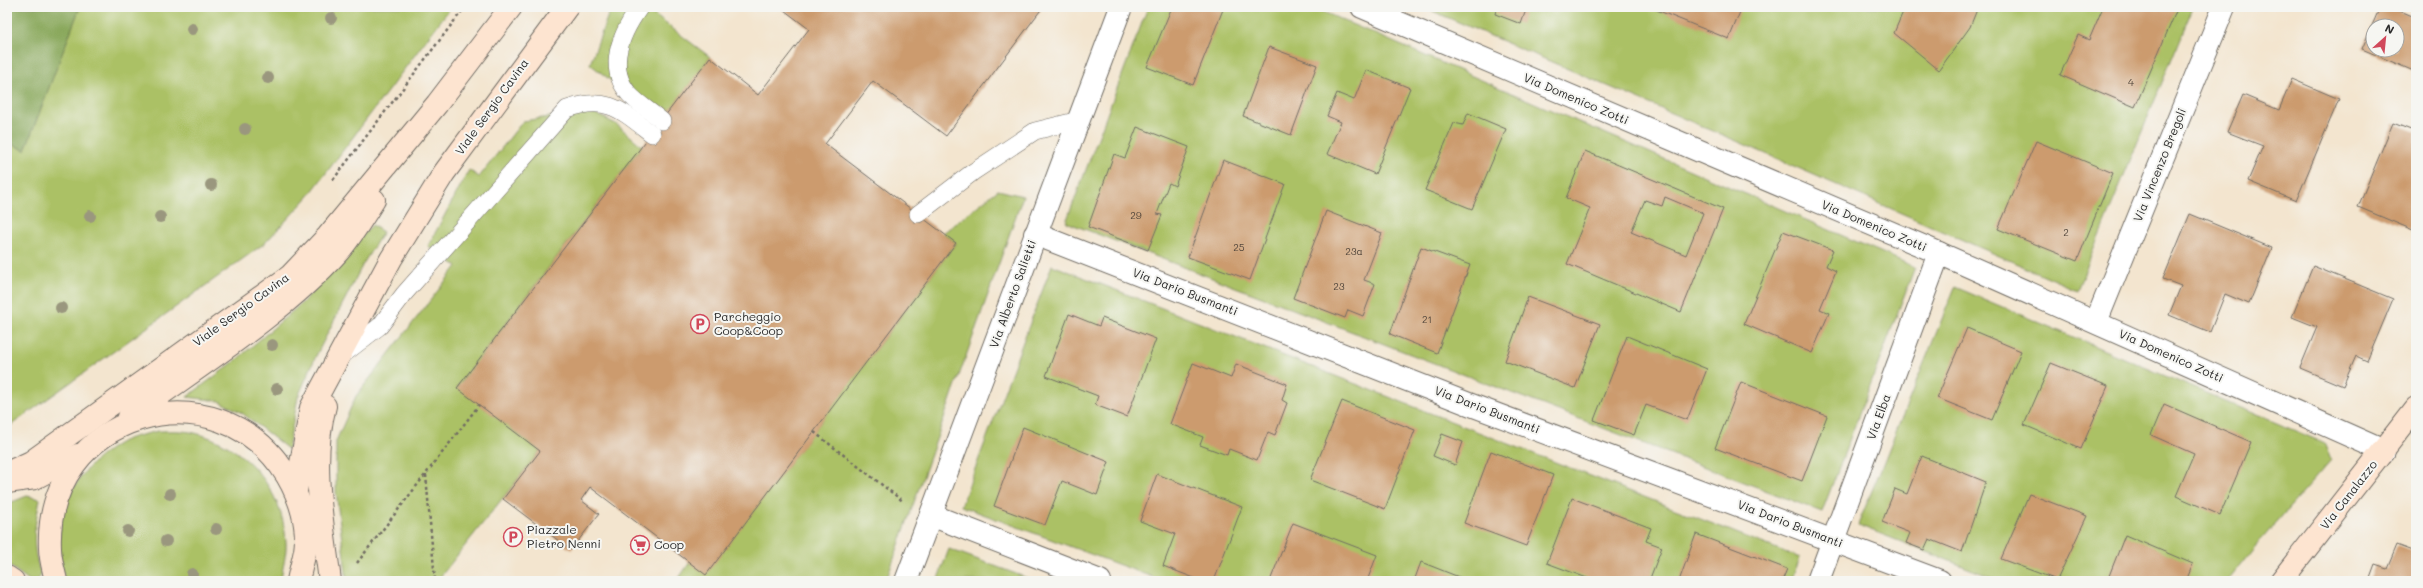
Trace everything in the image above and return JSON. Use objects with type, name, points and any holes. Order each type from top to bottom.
[{"type":"street","name":"Viale Sergio Cavina","points":[[7,473],[31,462],[290,276],[328,236],[436,104],[511,7]]},
{"type":"street","name":"Viale Sergio Cavina","points":[[296,491],[311,408],[324,381],[338,359],[408,229],[444,173],[567,7]]},
{"type":"street","name":"Via Alberto Salietti","points":[[906,581],[1121,7]]},
{"type":"street","name":"Via Domenico Zotti","points":[[1362,7],[1939,253],[2384,450]]},
{"type":"street","name":"Via Vincenzo Bregoli","points":[[2096,322],[2224,7]]},
{"type":"street","name":"Viale Sergio Cavina","points":[[111,430],[225,348],[283,303],[340,250],[436,104]]},
{"type":"street","name":"Via Dario Busmanti","points":[[1035,234],[1466,403],[1940,581]]},
{"type":"street","name":"Via Elba","points":[[1818,581],[1939,253]]},
{"type":"street","points":[[330,581],[322,516],[319,466],[322,420],[338,359]]},
{"type":"street","name":"Via Canalazzo","points":[[2281,581],[2416,408]]},
{"type":"street","points":[[7,482],[35,478],[83,453],[111,430],[145,416],[182,412],[217,418],[250,434],[277,460],[296,491],[304,520],[305,550],[310,581]]},
{"type":"street","points":[[56,581],[50,549],[51,514],[63,481],[83,453]]},
{"type":"street","points":[[931,515],[1100,581]]},
{"type":"street","points":[[298,581],[305,550]]},
{"type":"street","points":[[7,577],[14,581]]},
{"type":"lane","points":[[338,359],[380,326],[404,294],[566,109],[584,103],[612,105],[657,127],[629,94],[621,81],[617,63],[618,48],[626,25],[640,7]]},
{"type":"lane","points":[[918,214],[973,172],[1035,131],[1079,120]]},
{"type":"path","points":[[332,182],[465,7]]},
{"type":"path","points":[[356,565],[480,405]]},
{"type":"path","points":[[814,432],[912,508],[931,515]]},
{"type":"path","points":[[426,474],[435,581]]},
{"type":"green space","points":[[7,7],[80,7],[25,150],[7,142]]},
{"type":"green space","points":[[80,7],[451,7],[308,197],[265,243],[7,428],[7,142],[25,150]]},
{"type":"green space","points":[[611,7],[644,7],[710,57],[662,121],[590,64]]},
{"type":"green space","points":[[1148,7],[1312,7],[1915,267],[1822,512],[1066,222]]},
{"type":"green space","points":[[1423,7],[2193,7],[2077,290],[1741,143]]},
{"type":"green space","points":[[590,111],[616,124],[642,146],[457,387],[540,451],[437,581],[347,581],[336,492],[336,441],[356,396],[457,266],[428,246],[469,170],[479,177],[523,121]]},
{"type":"green space","points":[[998,190],[1023,196],[886,581],[677,581],[690,562],[706,574],[956,243],[943,233]]},
{"type":"green space","points":[[372,225],[383,232],[363,264],[316,356],[298,397],[288,449],[242,413],[219,401],[187,397],[235,361],[302,303]]},
{"type":"green space","points":[[1052,265],[1800,558],[1791,581],[1163,581],[961,506]]},
{"type":"green space","points":[[1955,287],[2324,443],[2331,460],[2254,548],[2228,581],[2001,581],[1858,525]]},
{"type":"green space","points":[[158,431],[190,432],[213,439],[230,448],[245,459],[258,472],[269,487],[278,504],[283,523],[286,547],[281,581],[65,581],[60,560],[59,539],[67,500],[76,483],[89,467],[104,453],[123,441],[136,436]]},
{"type":"green space","points":[[27,496],[40,499],[34,537],[41,575],[37,581],[30,581],[7,564],[7,504]]},
{"type":"green space","points":[[949,549],[1035,581],[937,581]]},
{"type":"building","name":"Parcheggio Coop&Coop","points":[[780,7],[1043,7],[946,136],[873,81],[825,144],[956,243],[706,575],[590,487],[581,500],[599,514],[571,550],[503,499],[540,451],[457,388],[710,57],[758,95],[809,29]]},
{"type":"building","points":[[1172,7],[1224,7],[1193,85],[1147,67]]},
{"type":"building","points":[[1497,7],[1527,7],[1521,24],[1495,14]]},
{"type":"building","points":[[1649,7],[1742,7],[1729,39]]},
{"type":"building","points":[[1905,7],[1978,7],[1970,27],[1939,70],[1894,33]]},
{"type":"building","points":[[2103,7],[2178,7],[2135,107],[2060,75],[2078,35],[2089,40]]},
{"type":"building","points":[[2380,7],[2390,7],[2416,18],[2416,72],[2383,58],[2405,58],[2405,18],[2375,18]]},
{"type":"building","points":[[2365,42],[2365,50],[2362,49]]},
{"type":"building","points":[[1269,47],[1317,65],[1291,135],[1243,116]]},
{"type":"building","points":[[1366,70],[1410,88],[1375,174],[1327,154],[1341,122],[1327,116],[1337,93],[1354,100]]},
{"type":"building","points":[[2292,79],[2339,99],[2296,201],[2248,181],[2263,146],[2227,132],[2243,95],[2279,110]]},
{"type":"building","points":[[1468,113],[1506,129],[1472,209],[1425,190],[1454,123],[1463,125]]},
{"type":"building","points":[[2393,123],[2416,132],[2416,222],[2413,230],[2358,207]]},
{"type":"building","points":[[1137,127],[1189,147],[1175,186],[1169,183],[1157,214],[1162,215],[1148,250],[1088,227],[1114,154],[1125,158]]},
{"type":"building","points":[[2036,141],[2113,173],[2077,261],[1998,229]]},
{"type":"building","points":[[1585,151],[1723,209],[1681,312],[1567,264],[1590,208],[1566,198]],"holes":[[[1665,197],[1703,213],[1686,255],[1631,232],[1645,200],[1662,206]]]},
{"type":"building","points":[[1223,160],[1285,184],[1250,280],[1188,257]]},
{"type":"building","points":[[1326,211],[1382,233],[1364,280],[1375,284],[1363,316],[1348,310],[1345,318],[1293,298]]},
{"type":"building","points":[[2190,214],[2272,248],[2249,304],[2225,294],[2210,332],[2169,315],[2181,286],[2163,279]]},
{"type":"building","points":[[1783,231],[1833,250],[1826,266],[1836,271],[1820,309],[1829,313],[1812,353],[1744,324]]},
{"type":"building","points":[[1421,247],[1470,265],[1437,353],[1390,334]]},
{"type":"building","points":[[2313,266],[2393,299],[2367,361],[2356,356],[2343,386],[2300,368],[2317,327],[2292,317]]},
{"type":"building","points":[[1528,297],[1600,324],[1575,388],[1505,361]]},
{"type":"building","points":[[1069,314],[1099,326],[1102,318],[1156,339],[1127,417],[1095,405],[1098,396],[1046,376]]},
{"type":"building","points":[[1967,328],[2021,351],[1992,420],[1937,398]]},
{"type":"building","points":[[1627,336],[1707,369],[1687,420],[1646,405],[1634,435],[1594,420]]},
{"type":"building","points":[[1193,363],[1231,378],[1236,364],[1287,384],[1282,400],[1287,403],[1275,435],[1268,432],[1257,460],[1229,449],[1227,455],[1200,445],[1203,437],[1170,424]]},
{"type":"building","points":[[2051,363],[2108,386],[2081,449],[2024,425]]},
{"type":"building","points":[[1741,382],[1827,416],[1802,481],[1715,448]]},
{"type":"building","points":[[1342,401],[1415,430],[1385,509],[1310,480]]},
{"type":"building","points":[[2164,404],[2251,442],[2220,515],[2176,496],[2194,454],[2151,435]]},
{"type":"building","points":[[1023,427],[1109,462],[1097,495],[1062,481],[1045,525],[994,506]]},
{"type":"building","points":[[1442,434],[1463,442],[1455,465],[1433,456]]},
{"type":"building","points":[[1491,451],[1553,475],[1526,546],[1464,523]]},
{"type":"building","points":[[1922,456],[1986,482],[1962,552],[1929,539],[1924,550],[1906,543],[1910,533],[1882,522],[1895,489],[1907,494]]},
{"type":"building","points":[[1157,474],[1242,507],[1214,581],[1202,581],[1163,566],[1175,534],[1140,521]]},
{"type":"building","points":[[2029,494],[2087,516],[2057,580],[2001,559]]},
{"type":"building","points":[[1572,498],[1651,528],[1646,541],[1662,547],[1649,581],[1595,581],[1547,563]]},
{"type":"building","points":[[1293,523],[1377,555],[1367,581],[1270,581]]},
{"type":"building","points":[[1696,534],[1787,569],[1782,581],[1679,581]]},
{"type":"building","points":[[2125,535],[2193,564],[2186,581],[2107,581]]},
{"type":"building","points":[[2397,545],[2416,552],[2416,581],[2369,581],[2375,565],[2387,569]]},
{"type":"building","points":[[1421,562],[1469,581],[1414,581]]},
{"type":"place","name":"Parcheggio Coop&Coop","points":[[700,324]]},
{"type":"place","name":"Piazzale Pietro Nenni","points":[[513,537]]},
{"type":"place","name":"Coop","points":[[640,545]]}]
